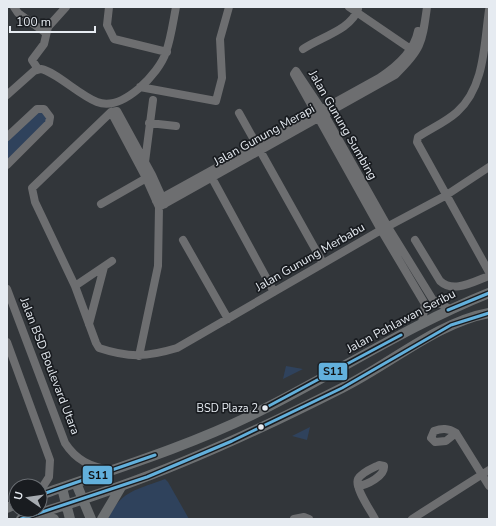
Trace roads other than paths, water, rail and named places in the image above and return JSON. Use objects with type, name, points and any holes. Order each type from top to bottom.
[{"type":"main road","name":"Jalan Pahlawan Seribu","points":[[48,492],[189,443],[253,414],[450,309],[489,293]]},
{"type":"main road","points":[[21,519],[121,487],[255,431],[344,387],[450,325],[473,316],[489,313]]},
{"type":"main road","points":[[76,483],[84,499],[91,519]]},
{"type":"main road","points":[[102,519],[121,487]]},
{"type":"main road","points":[[62,488],[70,519]]},
{"type":"main road","points":[[24,519],[46,517],[54,519]]},
{"type":"street","points":[[14,7],[18,13],[46,33]]},
{"type":"street","points":[[38,69],[32,60],[44,44],[48,27],[66,7]]},
{"type":"street","points":[[109,7],[107,25],[114,39],[167,52]]},
{"type":"street","points":[[7,95],[38,69],[45,70],[76,91],[99,102],[115,102],[140,87],[157,68],[167,52],[176,7]]},
{"type":"street","points":[[140,87],[216,101],[222,78],[220,39],[229,7]]},
{"type":"street","points":[[349,7],[357,10],[413,51]]},
{"type":"street","name":"Jalan Gunung Merapi","points":[[413,51],[418,34],[422,7]]},
{"type":"street","name":"Jalan Gunung Merapi","points":[[161,202],[321,114],[392,70],[413,51],[423,37],[427,7]]},
{"type":"street","points":[[303,49],[341,28],[357,10]]},
{"type":"street","points":[[489,10],[481,69],[477,83],[469,97],[457,112],[418,137],[417,145],[489,272]]},
{"type":"street","points":[[145,162],[153,100]]},
{"type":"street","points":[[7,138],[37,109],[44,109],[50,117],[49,123],[7,165]]},
{"type":"street","points":[[114,111],[145,162],[149,176]]},
{"type":"street","points":[[114,111],[149,176],[161,202],[158,266],[139,356],[97,347],[75,286],[35,202],[32,188],[114,111]]},
{"type":"street","points":[[239,113],[324,264]]},
{"type":"street","name":"Jalan Gunung Sumbing","points":[[321,114],[426,304],[422,323]]},
{"type":"street","points":[[149,123],[176,126]]},
{"type":"street","name":"Jalan Gunung Merapi","points":[[161,202],[212,178],[258,149]]},
{"type":"street","name":"Jalan Gunung Merbabu","points":[[139,356],[152,355],[177,348],[384,228],[445,196],[489,168]]},
{"type":"street","points":[[101,204],[149,176]]},
{"type":"street","points":[[212,178],[274,292]]},
{"type":"street","name":"Jalan Gunung Sumbing","points":[[384,228],[434,300],[450,309]]},
{"type":"street","points":[[183,240],[228,319]]},
{"type":"street","points":[[415,240],[440,281],[445,286],[458,287],[489,276]]},
{"type":"street","points":[[75,286],[112,261]]},
{"type":"street","points":[[89,324],[104,267]]},
{"type":"street","name":"Jalan BSD Boulevard Utara","points":[[7,289],[65,443],[72,453],[86,464],[99,469],[114,470]]},
{"type":"street","points":[[7,342],[49,456],[48,479]]},
{"type":"street","points":[[456,433],[489,486]]},
{"type":"street","points":[[412,519],[489,470]]},
{"type":"street","points":[[358,486],[375,519]]},
{"type":"street","points":[[294,519],[304,516],[308,519]]},
{"type":"place","name":"BSD Plaza 2","points":[[265,408]]}]
